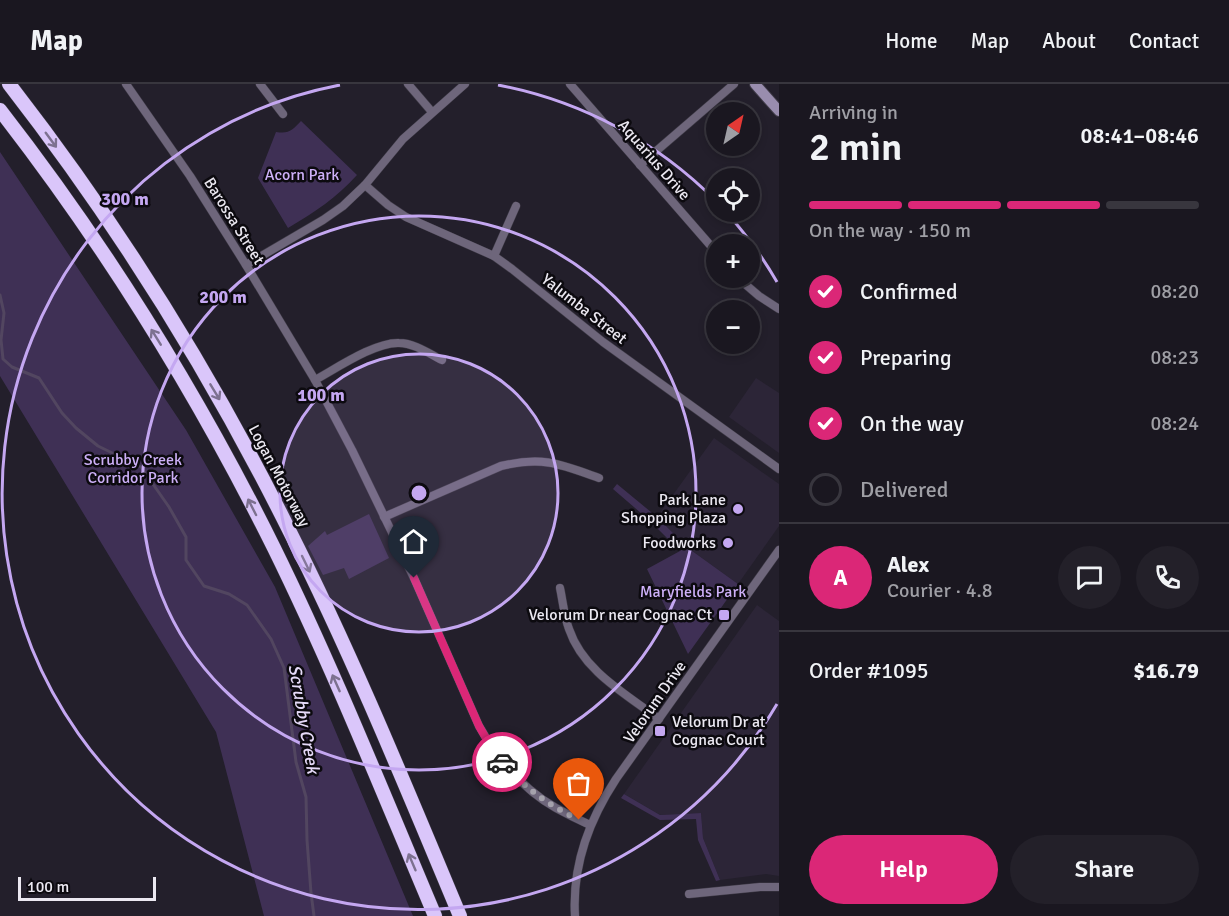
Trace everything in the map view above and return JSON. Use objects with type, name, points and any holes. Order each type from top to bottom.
[{"type":"highway","name":"Logan Motorway","points":[[13,89],[60,152],[148,281],[222,405],[261,476],[348,653],[460,916]]},
{"type":"highway","points":[[1,112],[57,187],[120,280],[183,382],[236,477],[274,548],[315,635],[435,916]]},
{"type":"street","name":"Barossa Street","points":[[126,84],[190,176],[315,380],[414,578],[479,726],[491,747],[528,788],[555,808],[590,825]]},
{"type":"street","points":[[260,84],[283,114]]},
{"type":"street","points":[[408,84],[432,112]]},
{"type":"street","points":[[246,265],[343,206],[365,185],[403,139],[465,84]]},
{"type":"street","name":"Aquarius Drive","points":[[570,84],[706,241]]},
{"type":"street","points":[[640,165],[734,84]]},
{"type":"street","points":[[755,84],[779,111]]},
{"type":"street","name":"Yalumba Street","points":[[365,185],[406,217],[494,256],[512,268],[603,342],[779,469]]},
{"type":"street","points":[[494,256],[516,206]]},
{"type":"street","points":[[750,288],[779,309]]},
{"type":"street","points":[[315,380],[378,346],[400,342],[442,360]]},
{"type":"street","points":[[384,517],[501,466],[520,462],[538,461],[558,464],[599,478]]},
{"type":"street","name":"Velorum Drive","points":[[575,916],[576,880],[583,845],[590,825],[610,789],[779,550]]},
{"type":"street","points":[[560,588],[569,629],[584,658],[597,672],[659,719]]},
{"type":"street","points":[[689,894],[779,887]]},
{"type":"shaded area","points":[[756,378],[779,393],[779,453],[729,417]]},
{"type":"shaded area","points":[[714,438],[779,484],[779,526],[738,584],[688,548],[657,517]]},
{"type":"shaded area","points":[[757,605],[779,621],[779,876],[766,874],[720,880],[703,838],[701,813],[660,815],[624,794]]},
{"type":"green space","name":"Acorn Park","points":[[301,121],[357,175],[325,204],[288,228],[258,178],[276,132],[290,131]]},
{"type":"green space","name":"Scrubby Creek Corridor Park","points":[[0,152],[186,430],[275,587],[413,916],[264,916],[216,732],[0,376]]},
{"type":"green space","name":"Maryfields Park","points":[[617,484],[657,517],[688,548],[738,584],[688,654],[647,569],[680,551],[613,489]]},
{"type":"green space","points":[[369,514],[389,558],[349,579],[344,568],[323,575],[308,546],[325,531],[327,535]]},
{"type":"green space","points":[[624,794],[660,815],[701,813],[703,838],[720,880],[716,881],[698,840],[696,819],[660,820],[621,798]]},
{"type":"waterway","name":"Scrubby Creek","points":[[0,295],[4,313],[1,340],[3,359],[12,367],[39,378],[62,413],[98,446],[141,467],[169,507],[186,537],[186,560],[204,586],[229,594],[247,605],[271,639],[284,668],[296,762],[306,797],[307,840],[314,916]]},
{"type":"way so far","points":[[502,762],[536,795],[579,820]]},
{"type":"place","name":"Park Lane Shopping Plaza","points":[[738,509]]},
{"type":"place","name":"Foodworks","points":[[728,543]]},
{"type":"place","name":"Velorum Dr near Cognac Ct","points":[[724,615]]},
{"type":"place","name":"Velorum Dr at Cognac Court","points":[[660,731]]},
{"type":"route","points":[[414,578],[479,726],[502,762]]}]
